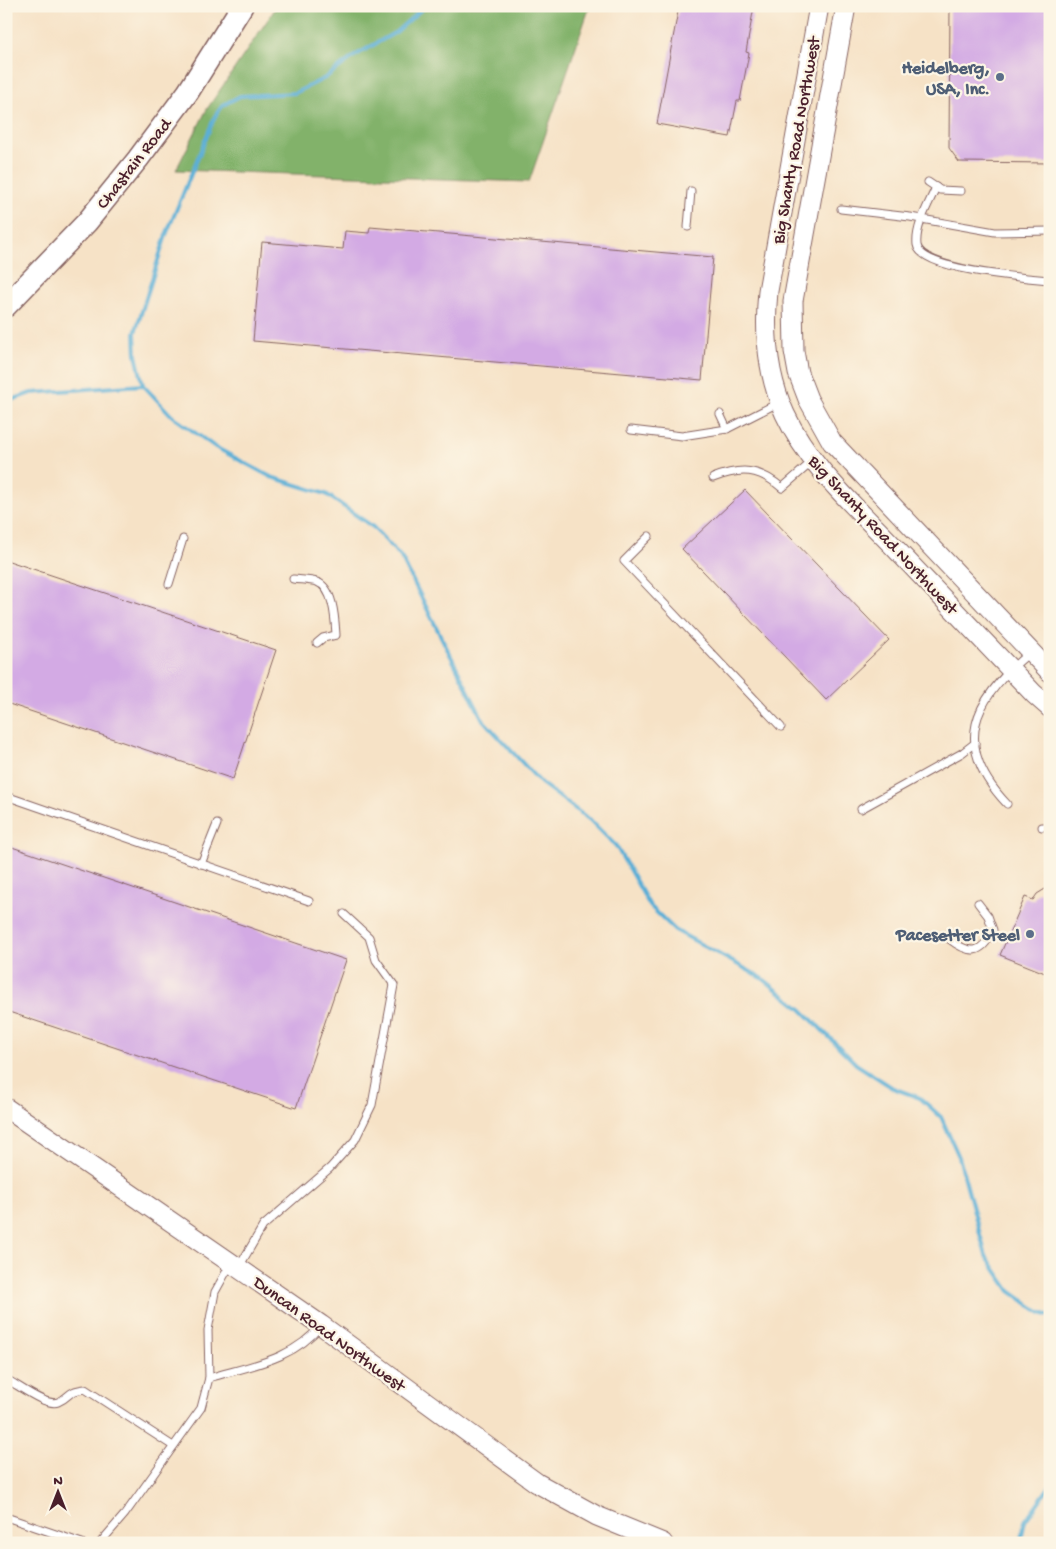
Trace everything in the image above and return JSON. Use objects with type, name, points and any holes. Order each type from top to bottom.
[{"type":"main road","name":"Chastain Road","points":[[6,306],[87,222],[138,158],[188,92],[242,6]]},
{"type":"street","name":"Big Shanty Road Northwest","points":[[819,6],[768,291],[767,345],[772,374],[781,402],[795,433],[813,460],[1010,669],[1050,708]]},
{"type":"street","name":"Big Shanty Road Northwest","points":[[846,6],[792,301],[794,351],[798,373],[808,399],[832,442],[1029,653],[1050,672]]},
{"type":"street","name":"Duncan Road Northwest","points":[[6,1108],[321,1325],[537,1483],[598,1516],[663,1543]]},
{"type":"lane","points":[[928,182],[940,190],[960,191]]},
{"type":"lane","points":[[936,187],[922,219],[917,246],[920,254],[930,259],[996,276],[1050,280]]},
{"type":"lane","points":[[688,227],[691,191]]},
{"type":"lane","points":[[841,209],[922,219],[995,232],[1050,231]]},
{"type":"lane","points":[[631,430],[682,436],[727,429],[781,402]]},
{"type":"lane","points":[[720,414],[727,429]]},
{"type":"lane","points":[[713,478],[733,470],[754,472],[768,476],[782,488],[813,460]]},
{"type":"lane","points":[[649,536],[624,562],[781,727]]},
{"type":"lane","points":[[170,584],[183,539]]},
{"type":"lane","points":[[293,579],[318,582],[326,591],[332,604],[336,635],[323,638],[317,643]]},
{"type":"lane","points":[[1007,804],[990,786],[978,763],[975,743],[977,720],[984,701],[996,684],[1029,653]]},
{"type":"lane","points":[[861,809],[962,753],[975,743]]},
{"type":"lane","points":[[6,796],[309,901]]},
{"type":"lane","points":[[201,864],[217,824]]},
{"type":"lane","points":[[949,939],[963,950],[975,950],[987,944],[993,930],[988,916],[978,904]]},
{"type":"lane","points":[[100,1543],[124,1514],[201,1408],[209,1378],[208,1330],[215,1292],[262,1226],[330,1168],[355,1140],[372,1105],[394,985],[376,960],[369,937],[344,914]]},
{"type":"lane","points":[[209,1378],[272,1360],[299,1348],[321,1325]]},
{"type":"lane","points":[[6,1379],[49,1403],[59,1402],[72,1390],[85,1389],[173,1446]]},
{"type":"lane","points":[[6,1517],[82,1543]]},
{"type":"green space","points":[[277,6],[590,6],[529,182],[176,170],[207,109]]},
{"type":"building","points":[[679,6],[754,6],[746,52],[749,53],[740,101],[737,101],[730,137],[657,124]]},
{"type":"building","name":"Heidelberg, USA, Inc.","points":[[950,6],[1050,6],[1050,163],[959,162],[949,148]]},
{"type":"building","points":[[370,227],[713,257],[702,380],[253,341],[262,242],[343,249],[345,231],[369,233]]},
{"type":"building","points":[[745,490],[889,640],[826,700],[682,549]]},
{"type":"building","points":[[6,560],[276,650],[233,779],[6,703]]},
{"type":"building","points":[[6,845],[346,960],[296,1108],[6,1011]]},
{"type":"building","name":"Pacesetter Steel","points":[[1050,886],[1050,975],[1000,955],[1025,897],[1033,900],[1037,894]]},
{"type":"waterway","points":[[425,6],[396,32],[356,55],[325,78],[295,93],[240,96],[223,105],[215,116],[166,235],[135,333],[136,355],[143,385],[172,416],[215,447],[271,477],[326,494],[373,527],[401,557],[483,720],[541,783],[591,821],[616,846],[650,906],[675,930],[762,978],[801,1009],[856,1064],[893,1088],[920,1098],[941,1117],[959,1157],[986,1256],[1010,1291],[1041,1313],[1050,1316]]},
{"type":"waterway","points":[[6,402],[31,393],[143,385]]},
{"type":"waterway","points":[[1020,1543],[1025,1521],[1050,1486]]},
{"type":"place","name":"Heidelberg, USA, Inc.","points":[[1000,77]]},
{"type":"place","name":"Pacesetter Steel","points":[[1030,934]]}]
